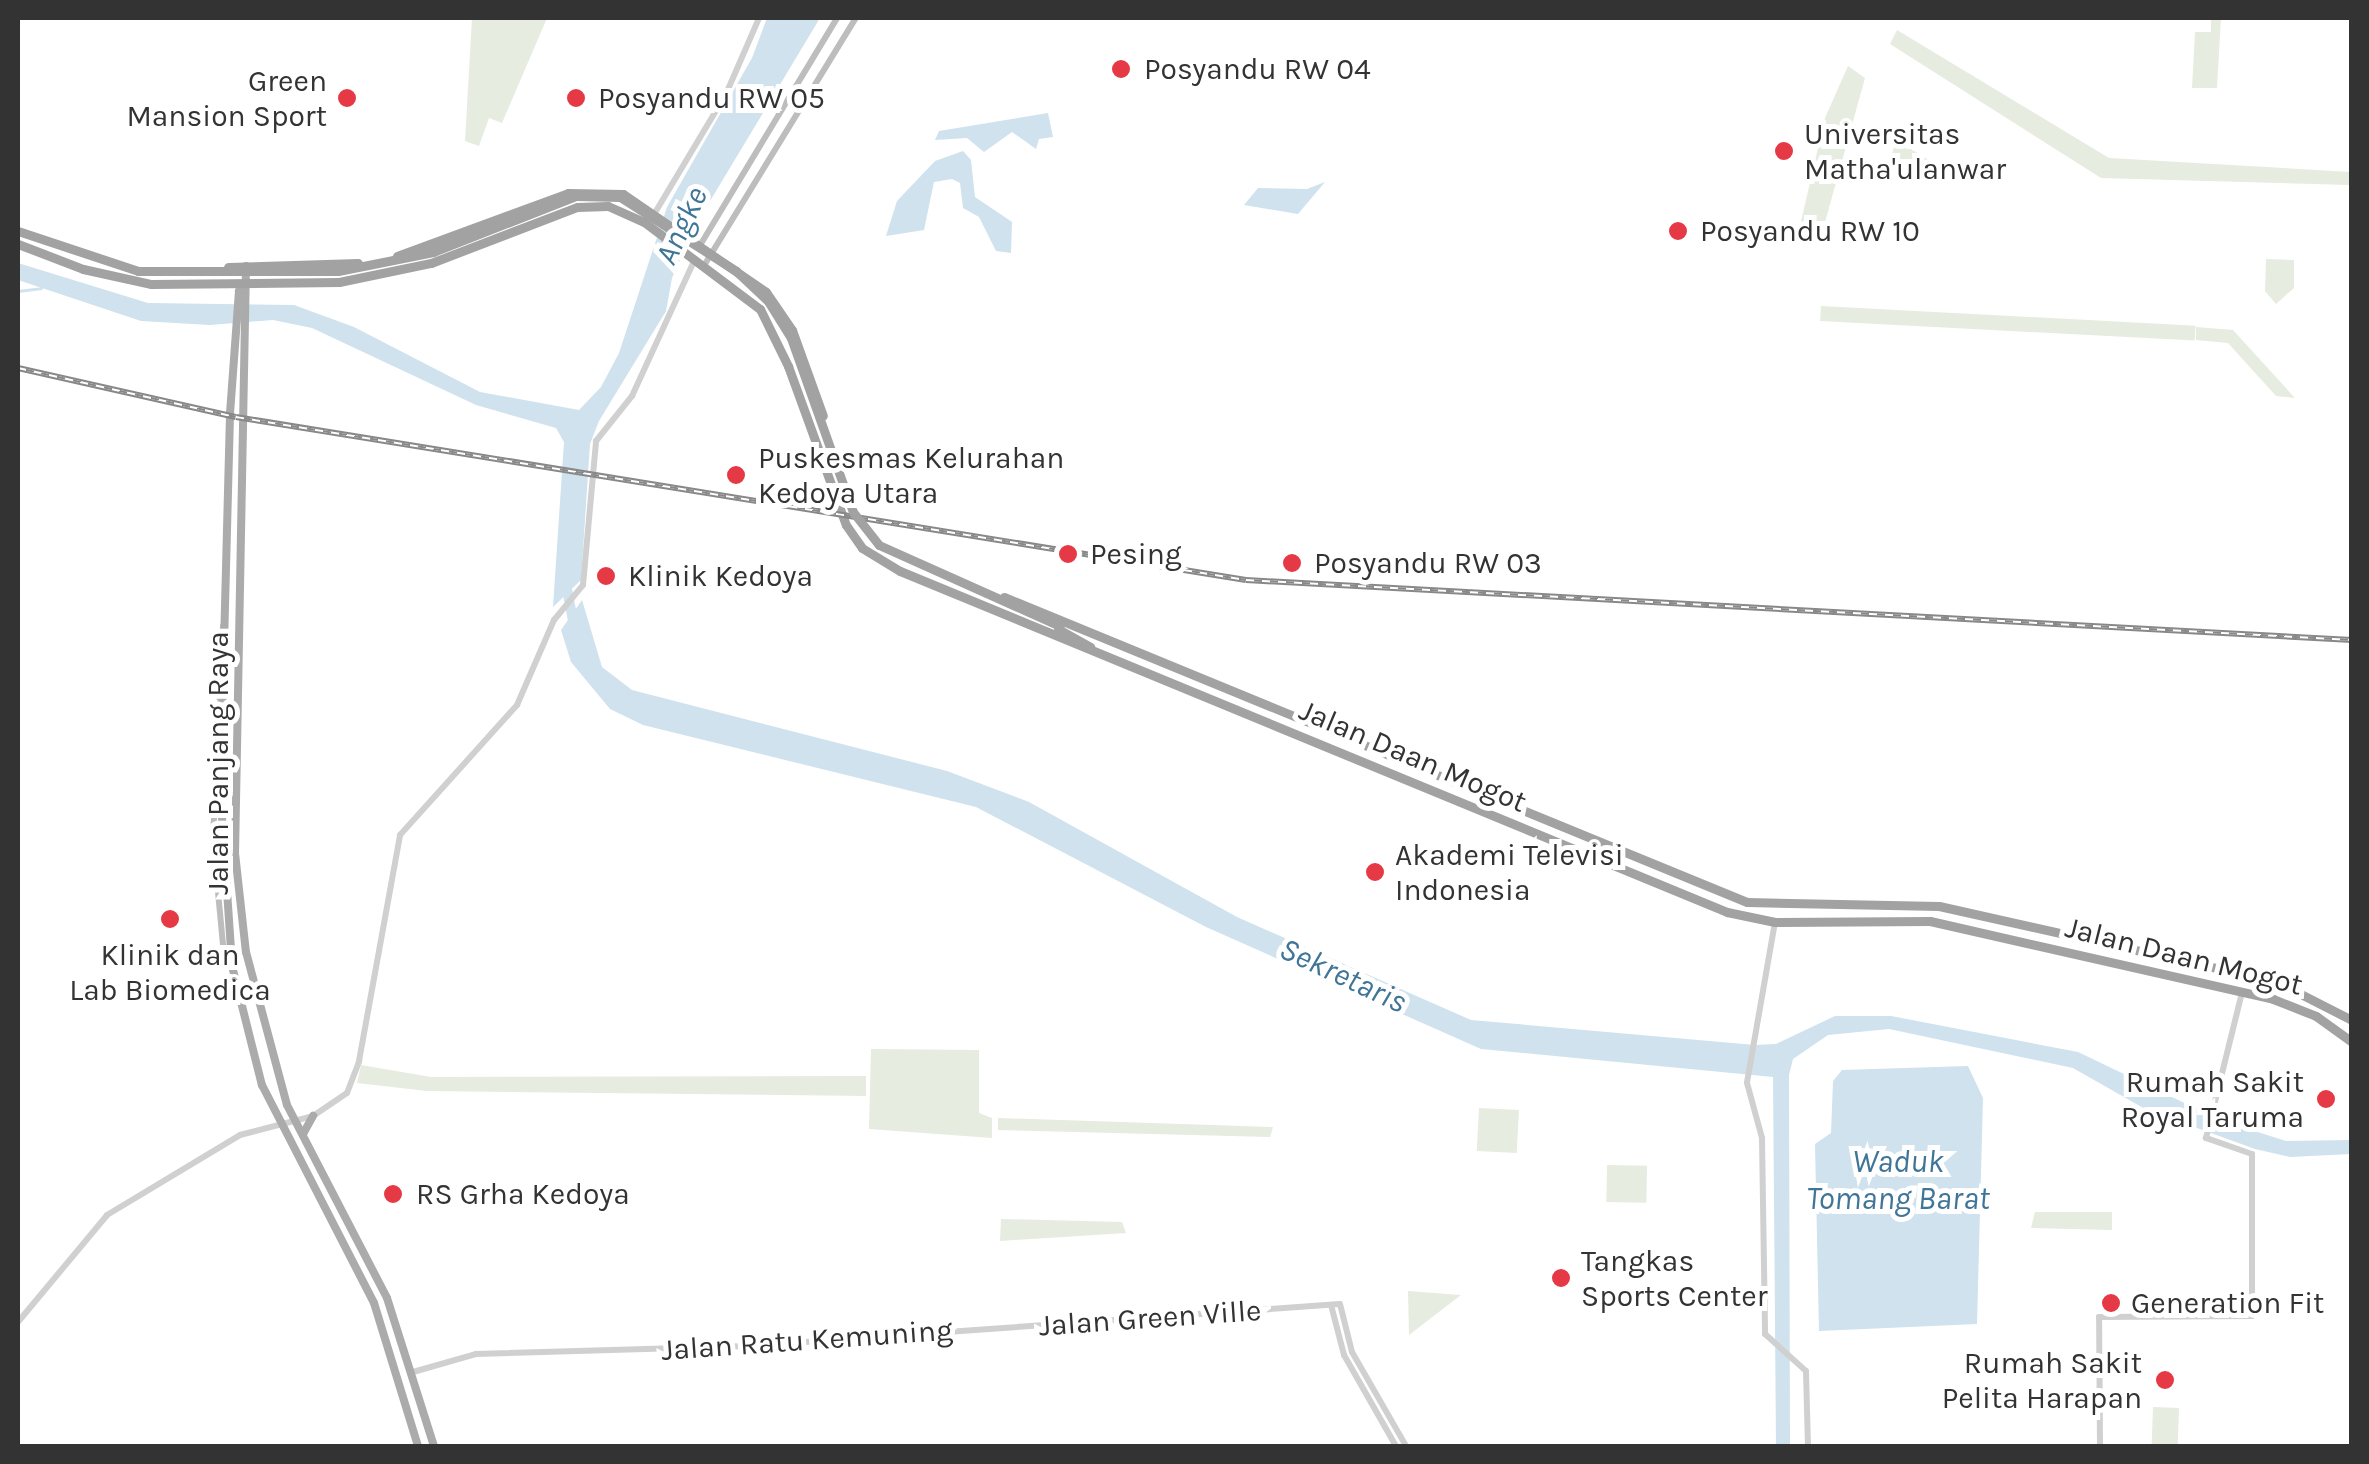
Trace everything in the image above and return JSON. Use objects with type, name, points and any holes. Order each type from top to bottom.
[{"type":"highway","name":"Jalan Daan Mogot","points":[[18,235],[139,268],[365,263],[578,191],[623,194],[658,212],[714,250],[778,306],[865,524],[910,558],[1566,830],[1757,904],[1913,902],[2281,982],[2352,1020]]},
{"type":"highway","name":"Jalan Daan Mogot","points":[[18,235],[138,270],[338,272],[433,252],[576,196],[620,197],[736,271],[768,301],[790,338],[853,512],[871,537],[912,564],[1059,627],[1096,636]]},
{"type":"highway","name":"Jalan Daan Mogot","points":[[18,235],[120,279],[245,289],[258,283],[382,276],[577,207],[608,206],[650,226],[760,309],[846,525],[862,548],[918,580],[1728,912],[1774,922],[1905,917],[2242,992],[2303,1010],[2352,1042]]},
{"type":"highway","points":[[379,260],[376,270],[382,276]]},
{"type":"highway","points":[[365,263],[368,279]]},
{"type":"highway","points":[[246,266],[258,283]]},
{"type":"highway","points":[[804,415],[821,409]]},
{"type":"highway","points":[[900,571],[910,558]]},
{"type":"highway","points":[[918,580],[917,570],[926,565]]},
{"type":"highway","name":"Jalan Daan Mogot","points":[[1059,627],[1092,650]]},
{"type":"highway","points":[[1548,839],[1554,825]]},
{"type":"highway","points":[[1560,844],[1566,830]]},
{"type":"highway","points":[[2090,958],[2094,941]]},
{"type":"highway","points":[[2112,963],[2116,946]]},
{"type":"main road","points":[[698,240],[837,18]]},
{"type":"main road","points":[[697,258],[714,250],[856,18]]},
{"type":"main road","points":[[773,124],[786,132]]},
{"type":"main road","name":"Jalan Panjang Raya","points":[[246,266],[236,876],[256,1008],[294,1116],[387,1298],[434,1446]]},
{"type":"main road","name":"Jalan Panjang Raya","points":[[245,289],[236,326],[230,422],[217,797],[232,966],[249,1048],[279,1122],[374,1303],[418,1446]]},
{"type":"main road","points":[[230,422],[245,424]]},
{"type":"main road","points":[[304,1138],[313,1116]]},
{"type":"street","points":[[658,212],[726,94],[758,18]]},
{"type":"street","points":[[18,1322],[106,1215],[240,1135],[294,1116],[313,1116],[336,1103],[355,1079],[400,835],[517,704],[559,613],[585,580],[596,441],[632,396],[697,258]]},
{"type":"street","points":[[1774,922],[1748,1080],[1762,1138],[1769,1339],[1806,1370],[1808,1446]]},
{"type":"street","points":[[2100,1446],[2099,1317],[2252,1316],[2252,1154],[2207,1133],[2242,992]]},
{"type":"street","points":[[1335,1305],[1344,1355],[1396,1446]]},
{"type":"street","points":[[1335,1305],[1359,1367],[1406,1446]]},
{"type":"street","name":"Jalan Green Ville","points":[[969,1329],[1335,1305]]},
{"type":"street","name":"Jalan Ratu Kemuning","points":[[413,1372],[476,1354],[642,1351],[969,1329]]},
{"type":"shaded area","points":[[472,18],[547,18],[502,123],[489,118],[479,146],[465,141]]},
{"type":"shaded area","points":[[2211,18],[2221,18],[2217,88],[2192,88],[2195,32],[2211,32]]},
{"type":"shaded area","points":[[1897,30],[2109,158],[2351,172],[2351,185],[2101,178],[1890,44]]},
{"type":"shaded area","points":[[1848,66],[1865,78],[1822,233],[1799,230],[1825,118]]},
{"type":"shaded area","points":[[1896,140],[1955,176],[1886,175]]},
{"type":"shaded area","points":[[2266,259],[2294,260],[2294,288],[2276,304],[2265,291]]},
{"type":"shaded area","points":[[1821,306],[2195,326],[2195,341],[1820,321]]},
{"type":"shaded area","points":[[2196,327],[2233,330],[2295,398],[2276,396],[2228,343],[2196,340]]},
{"type":"shaded area","points":[[871,1049],[979,1050],[979,1113],[992,1118],[992,1138],[869,1129]]},
{"type":"shaded area","points":[[361,1065],[431,1077],[866,1076],[866,1096],[427,1091],[357,1083]]},
{"type":"shaded area","points":[[1479,1108],[1519,1110],[1517,1153],[1477,1151]]},
{"type":"shaded area","points":[[998,1118],[1273,1127],[1270,1137],[998,1130]]},
{"type":"shaded area","points":[[1607,1165],[1647,1166],[1646,1203],[1606,1202]]},
{"type":"shaded area","points":[[2035,1212],[2112,1212],[2112,1230],[2031,1228]]},
{"type":"shaded area","points":[[1001,1219],[1122,1222],[1126,1233],[1000,1241]]},
{"type":"shaded area","points":[[1408,1291],[1461,1295],[1409,1335]]},
{"type":"shaded area","points":[[2153,1407],[2179,1408],[2178,1446],[2152,1446]]},
{"type":"water","name":"Angke","points":[[767,18],[820,18],[695,226],[672,278],[666,311],[599,421],[590,444],[581,580],[553,607],[564,442],[556,428],[476,405],[312,328],[273,320],[210,325],[141,321],[18,280],[18,263],[148,303],[294,305],[354,327],[480,392],[579,410],[601,387],[619,353],[667,207],[752,58]]},
{"type":"water","points":[[1048,113],[1053,137],[1039,139],[1036,149],[1012,132],[984,152],[967,138],[935,140],[939,131]]},
{"type":"water","points":[[963,151],[971,160],[975,197],[1012,222],[1011,253],[996,251],[979,217],[963,208],[960,183],[952,179],[934,182],[924,230],[886,236],[897,201],[935,161]]},
{"type":"water","points":[[1325,182],[1298,214],[1244,205],[1258,188],[1307,189]]},
{"type":"water","points":[[582,600],[602,667],[632,690],[947,771],[1029,802],[1237,917],[1471,1020],[1755,1045],[1776,1044],[1835,1016],[1891,1016],[2078,1052],[2220,1120],[2286,1141],[2351,1140],[2351,1154],[2290,1157],[2255,1149],[2145,1109],[2073,1068],[1889,1029],[1828,1035],[1793,1059],[1789,1075],[1790,1446],[1776,1446],[1773,1077],[1481,1049],[1206,927],[976,807],[643,725],[610,709],[571,662],[561,630]]},
{"type":"water","name":"Waduk Tomang Barat","points":[[1968,1066],[1983,1098],[1977,1324],[1819,1331],[1815,1144],[1831,1133],[1833,1081],[1842,1070]]},
{"type":"waterway","points":[[18,291],[41,288]]},
{"type":"waterway","name":"Sekretaris","points":[[566,584],[574,626]]},
{"type":"railway","points":[[18,368],[236,417],[1246,580],[2352,640]]},
{"type":"place","name":"Posyandu RW 04","points":[[1121,69]]},
{"type":"place","name":"Green Mansion Sport","points":[[347,98]]},
{"type":"place","name":"Posyandu RW 05","points":[[576,98]]},
{"type":"place","name":"Universitas Matha'ulanwar","points":[[1784,151]]},
{"type":"place","name":"Posyandu RW 10","points":[[1678,231]]},
{"type":"place","name":"Puskesmas Kelurahan Kedoya Utara","points":[[736,475]]},
{"type":"place","name":"Pesing","points":[[1068,554]]},
{"type":"place","name":"Posyandu RW 03","points":[[1292,563]]},
{"type":"place","name":"Klinik Kedoya","points":[[606,576]]},
{"type":"place","name":"Akademi Televisi Indonesia","points":[[1375,872]]},
{"type":"place","name":"Klinik dan Lab Biomedica","points":[[170,919]]},
{"type":"place","name":"Rumah Sakit Royal Taruma","points":[[2326,1099]]},
{"type":"place","name":"RS Grha Kedoya","points":[[393,1194]]},
{"type":"place","name":"Tangkas Sports Center","points":[[1561,1278]]},
{"type":"place","name":"Generation Fit","points":[[2111,1303]]},
{"type":"place","name":"Rumah Sakit Pelita Harapan","points":[[2165,1380]]}]
